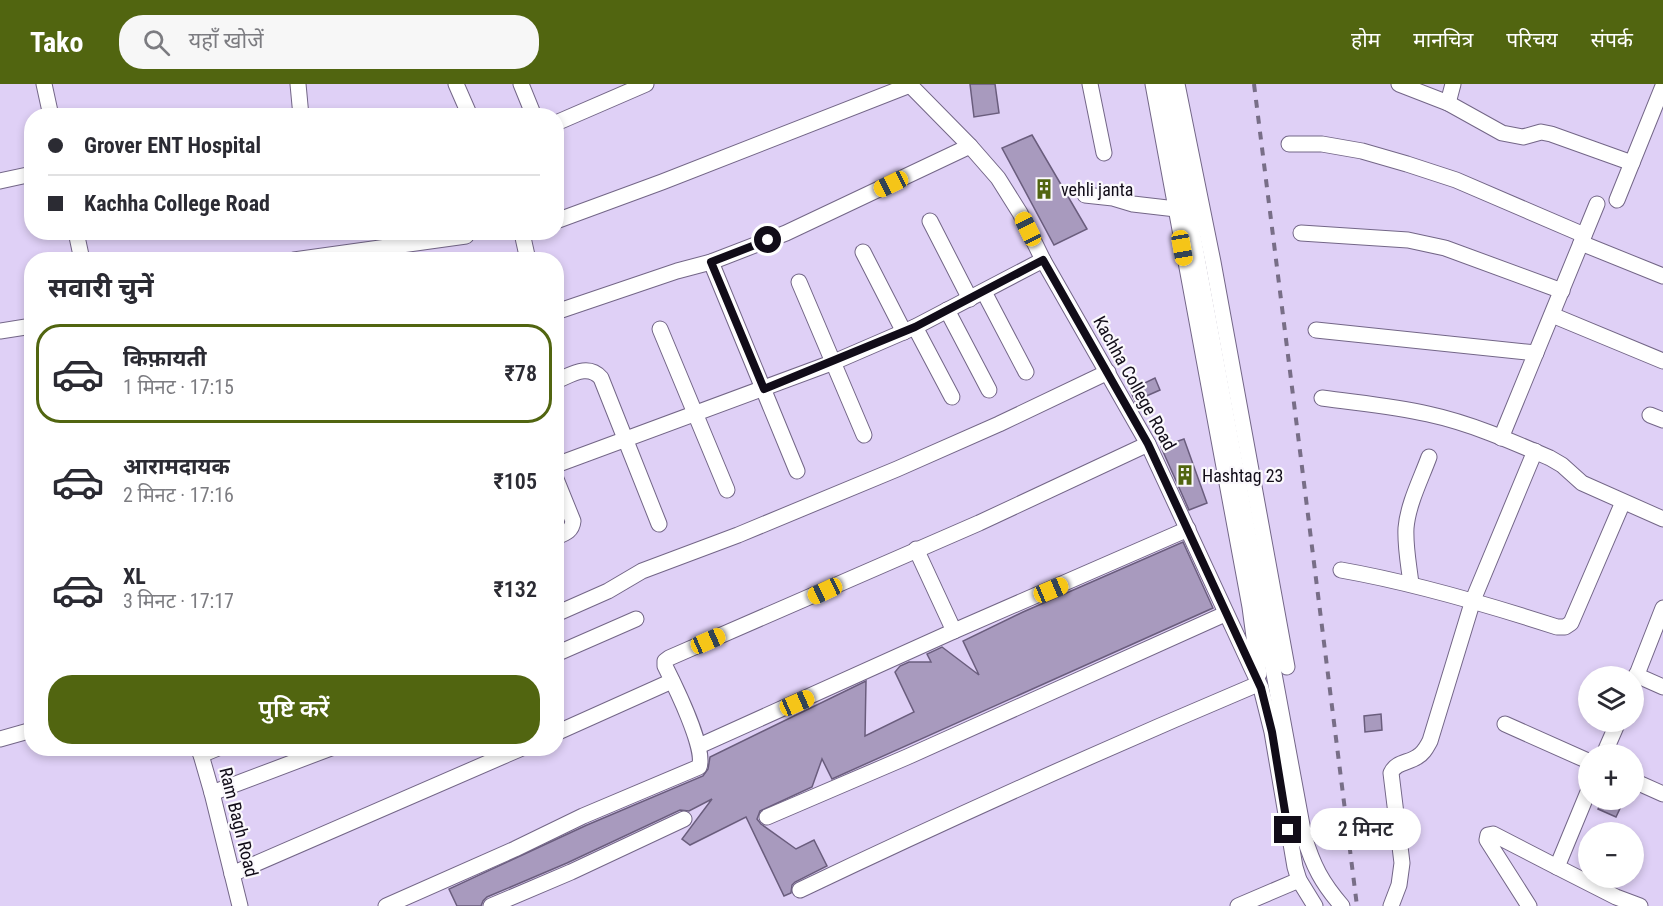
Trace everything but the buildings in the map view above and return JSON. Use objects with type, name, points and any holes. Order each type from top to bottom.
[{"type":"street","points":[[44,84],[49,108]]},
{"type":"street","points":[[298,84],[300,108]]},
{"type":"street","points":[[456,84],[466,108]]},
{"type":"street","points":[[521,84],[531,108]]},
{"type":"street","points":[[564,120],[646,84]]},
{"type":"street","points":[[564,218],[662,182],[909,84]]},
{"type":"street","name":"Kachha College Road","points":[[909,84],[998,178],[1020,213],[1043,260],[1148,444],[1260,686],[1272,732],[1292,855],[1299,880],[1315,906]]},
{"type":"street","points":[[1090,84],[1104,153]]},
{"type":"street","points":[[800,890],[1149,730],[1260,686],[1250,607],[1153,84]]},
{"type":"street","points":[[1165,84],[1304,836],[1312,863],[1324,886],[1342,906]]},
{"type":"street","points":[[1177,84],[1213,262],[1287,667]]},
{"type":"street","points":[[1399,84],[1448,103],[1502,133],[1523,136],[1541,132],[1551,134],[1632,163]]},
{"type":"street","points":[[1448,103],[1453,84]]},
{"type":"street","points":[[1617,200],[1663,86]]},
{"type":"street","points":[[1289,144],[1322,144],[1362,151],[1456,180],[1663,276]]},
{"type":"street","points":[[564,309],[677,271],[711,262],[786,233],[970,146]]},
{"type":"street","points":[[0,181],[24,176]]},
{"type":"street","points":[[1085,195],[1176,209]]},
{"type":"street","points":[[1501,438],[1597,204]]},
{"type":"street","points":[[930,221],[970,299]]},
{"type":"street","points":[[1301,233],[1408,240],[1445,248],[1562,291]]},
{"type":"street","points":[[351,252],[437,240]]},
{"type":"street","points":[[863,252],[952,397]]},
{"type":"street","points":[[564,462],[834,362],[910,329],[1043,260]]},
{"type":"street","points":[[711,262],[797,471]]},
{"type":"street","points":[[799,282],[864,435]]},
{"type":"street","points":[[984,292],[1026,372]]},
{"type":"street","points":[[947,310],[989,390]]},
{"type":"street","points":[[1552,315],[1663,361]]},
{"type":"street","points":[[0,331],[24,327]]},
{"type":"street","points":[[660,329],[726,490]]},
{"type":"street","points":[[1316,330],[1536,353]]},
{"type":"street","points":[[564,378],[590,370],[601,378],[659,524]]},
{"type":"street","points":[[564,611],[609,591],[642,571],[897,469],[1108,372]]},
{"type":"street","points":[[1322,398],[1429,414],[1501,438],[1562,465],[1582,483],[1663,519]]},
{"type":"street","points":[[386,906],[593,812],[695,770],[701,762],[699,746],[665,666],[665,661],[669,658],[807,600],[1148,444]]},
{"type":"street","points":[[1392,906],[1399,885],[1402,863],[1390,780],[1391,773],[1398,765],[1416,759],[1424,752],[1430,741],[1473,600],[1535,452]]},
{"type":"street","points":[[1411,584],[1406,526],[1411,505],[1429,456]]},
{"type":"street","points":[[564,498],[573,520],[573,527],[564,534]]},
{"type":"street","points":[[1341,570],[1411,584],[1473,600],[1557,627],[1565,627],[1571,623],[1623,502]]},
{"type":"street","points":[[699,746],[1188,529]]},
{"type":"street","points":[[916,549],[954,632]]},
{"type":"street","points":[[1640,666],[1663,608]]},
{"type":"street","points":[[767,817],[1225,614]]},
{"type":"street","points":[[564,650],[636,619]]},
{"type":"street","points":[[564,729],[672,681]]},
{"type":"street","points":[[1644,682],[1663,687]]},
{"type":"street","points":[[1504,724],[1578,757]]},
{"type":"street","points":[[0,740],[24,732]]},
{"type":"street","name":"Ram Bagh Road","points":[[201,756],[213,793],[240,906]]},
{"type":"street","points":[[213,793],[310,756]]},
{"type":"street","points":[[232,874],[504,756]]},
{"type":"street","points":[[1644,785],[1663,794]]},
{"type":"street","points":[[1557,867],[1581,810]]},
{"type":"street","points":[[491,906],[571,872],[684,819]]},
{"type":"street","points":[[1529,906],[1487,840],[1488,835],[1493,834],[1557,867],[1612,901],[1640,906]]},
{"type":"street","points":[[1238,906],[1299,880]]},
{"type":"railway","points":[[1254,84],[1357,906]]},
{"type":"place","name":"vehli janta","points":[[1044,189]]},
{"type":"place","name":"Hashtag 23","points":[[1185,475]]},
{"type":"route","points":[[768,240],[711,262],[764,389],[915,327],[1043,260],[1148,444],[1261,688],[1272,732],[1288,830]]}]
